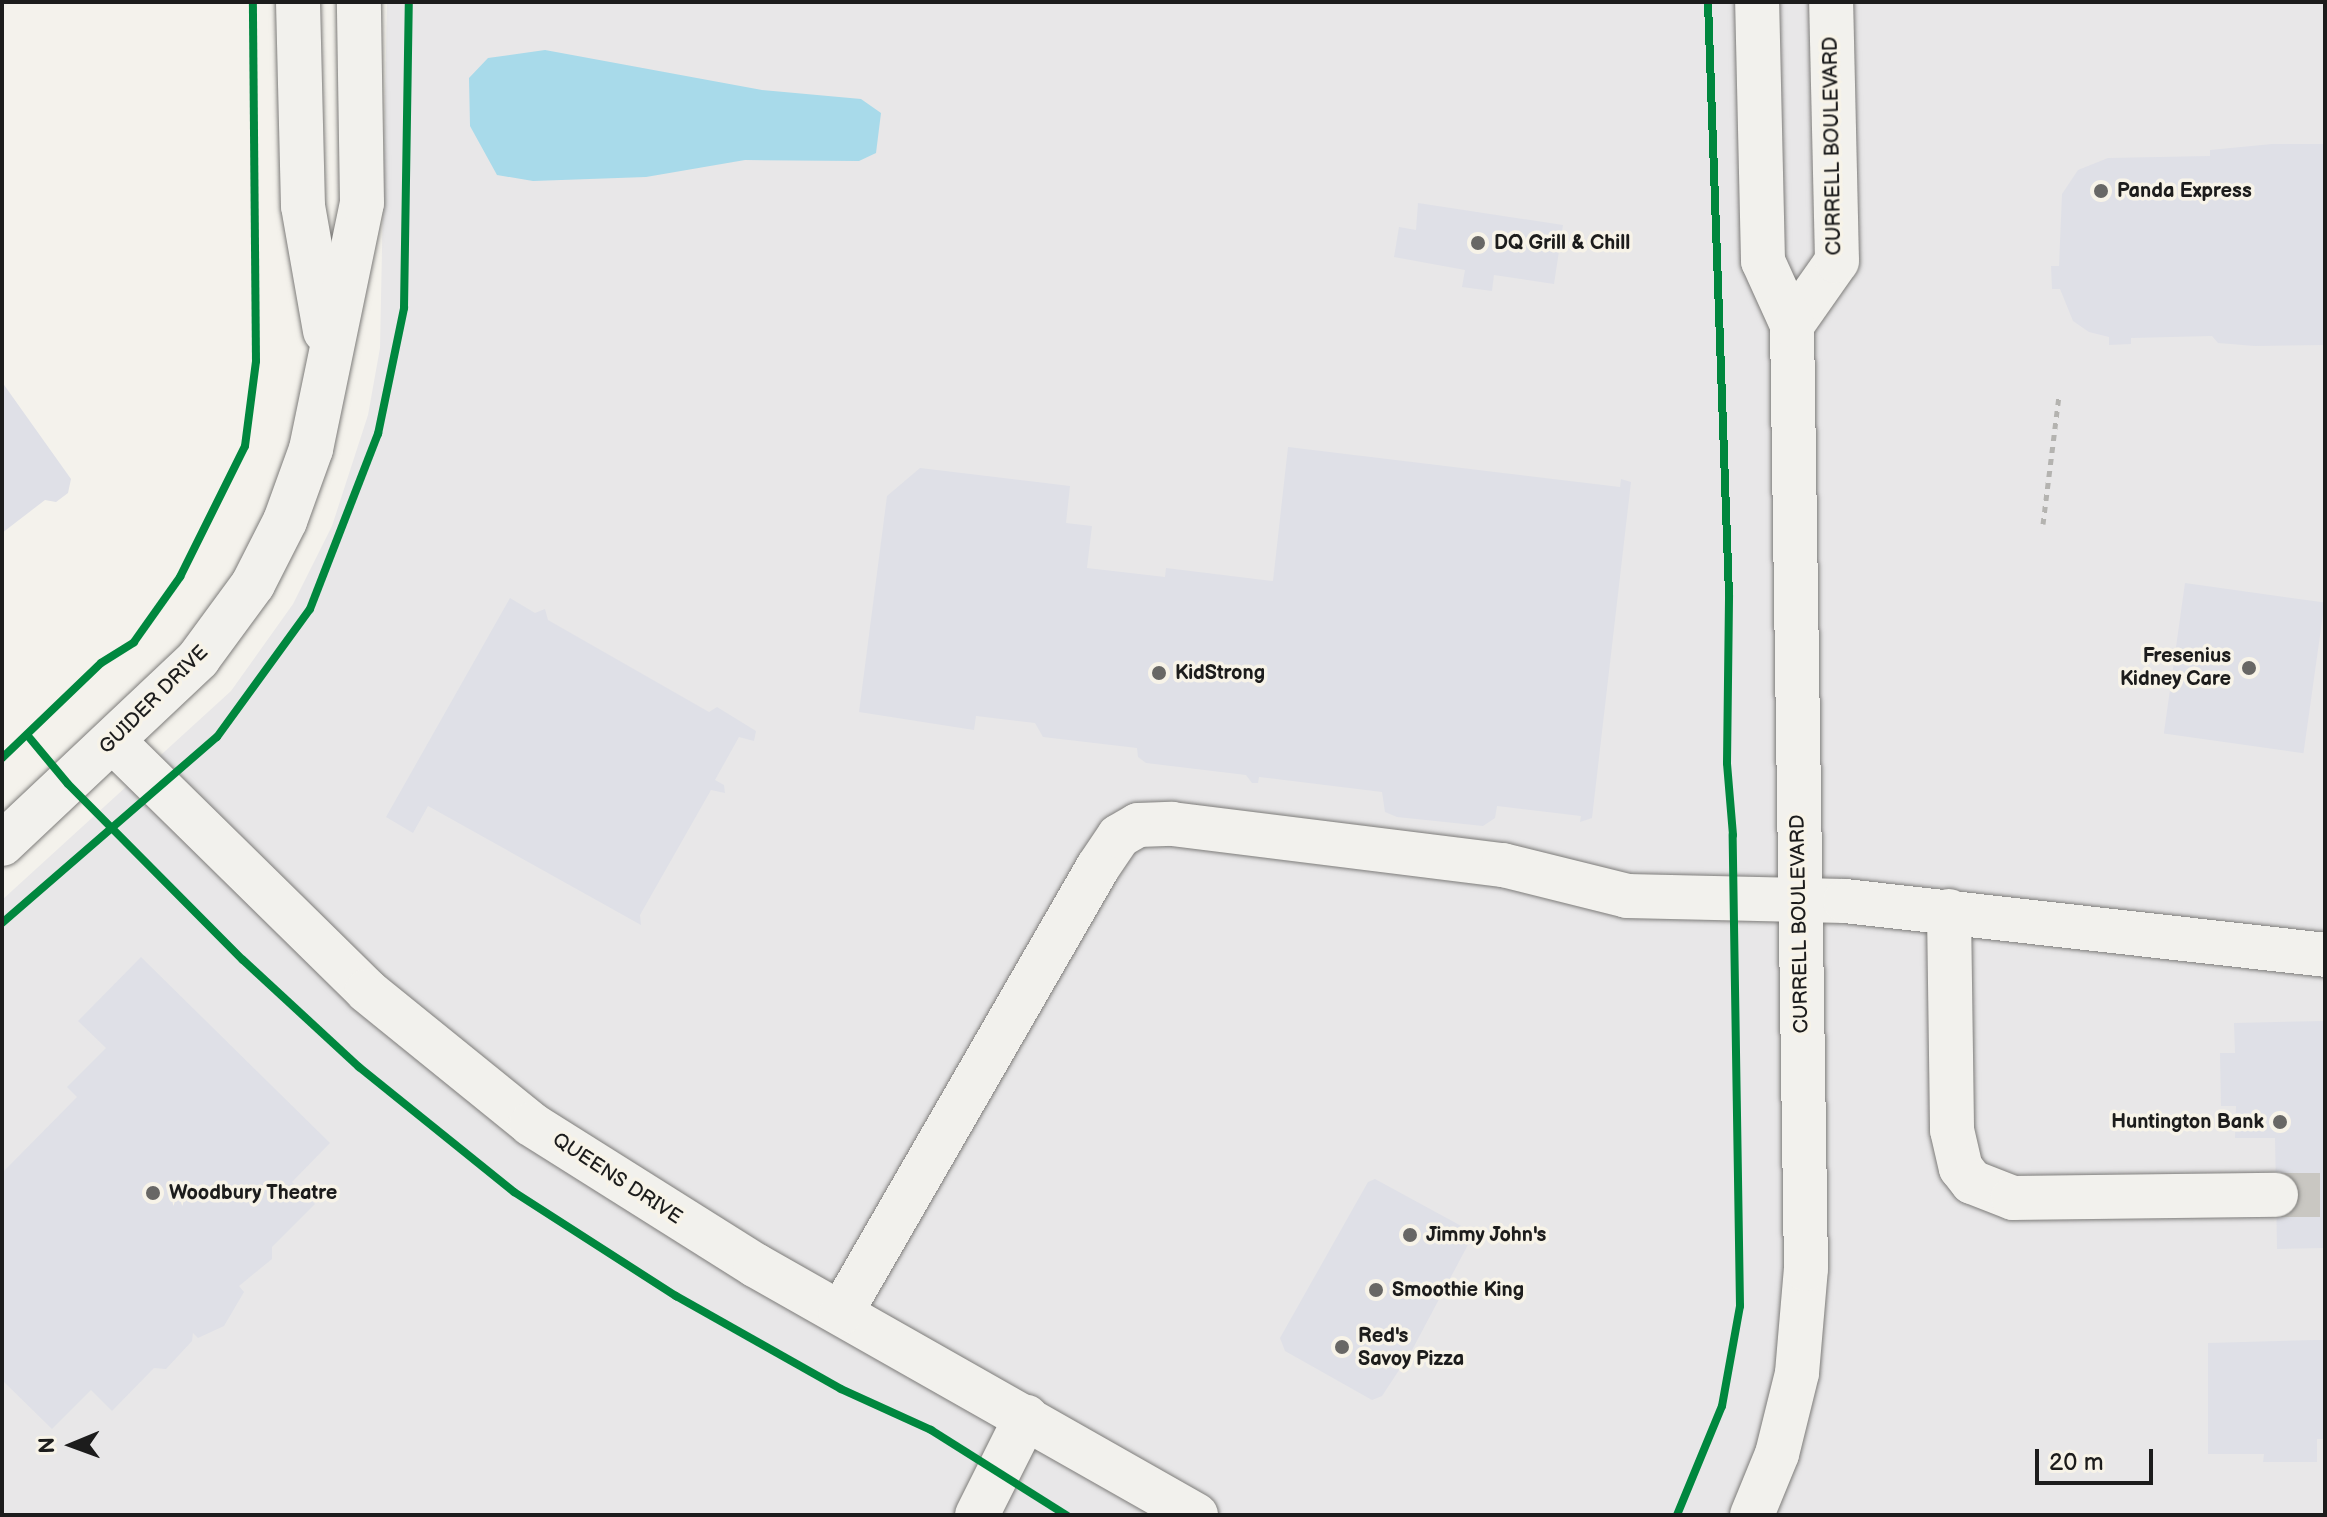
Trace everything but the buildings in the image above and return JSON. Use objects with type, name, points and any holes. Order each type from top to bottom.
[{"type":"street","name":"GUIDER DRIVE","points":[[298,2],[303,206],[329,349]]},
{"type":"street","name":"GUIDER DRIVE","points":[[2,844],[114,742],[218,636],[270,553],[311,449],[329,349],[362,203],[359,2]]},
{"type":"street","name":"CURRELL BOULEVARD","points":[[1752,1515],[1777,1454],[1797,1373],[1806,1269],[1792,325],[1763,261],[1757,2]]},
{"type":"street","name":"CURRELL BOULEVARD","points":[[1792,325],[1837,261],[1831,2]]},
{"type":"street","name":"QUEENS DRIVE","points":[[114,742],[367,991],[498,1100],[672,1215],[1196,1515]]},
{"type":"street","points":[[841,1313],[1098,867],[1127,830],[1149,823],[1503,865],[1627,896],[1800,899],[1949,911],[2325,955]]},
{"type":"street","points":[[1949,911],[1952,1130],[1961,1168],[1972,1182],[2013,1198],[2276,1195]]},
{"type":"street","points":[[977,1515],[1026,1417]]},
{"type":"path","points":[[2043,524],[2059,395]]},
{"type":"shaded area","points":[[387,2],[2325,2],[2325,1515],[2,1515],[2,900],[231,691],[293,604],[332,526],[368,415],[380,348]]},
{"type":"water","points":[[545,50],[762,90],[861,99],[881,113],[876,153],[859,161],[745,160],[646,177],[533,181],[497,175],[470,126],[469,78],[488,58]]},
{"type":"tunnel","points":[[2276,1195],[2325,1195]]},
{"type":"cycle path","points":[[2,758],[101,663],[134,642],[180,577],[245,446],[256,361],[253,2]]},
{"type":"cycle path","points":[[2,923],[217,737],[310,609],[378,434],[404,308],[409,2]]},
{"type":"cycle path","points":[[1677,1515],[1722,1406],[1740,1306],[1733,835],[1727,763],[1729,595],[1708,2]]},
{"type":"cycle path","points":[[28,736],[68,784],[243,960],[359,1067],[514,1192],[676,1296],[841,1389],[931,1430],[1066,1515]]},
{"type":"place","name":"Panda Express","points":[[2101,191]]},
{"type":"place","name":"DQ Grill & Chill","points":[[1478,243]]},
{"type":"place","name":"Fresenius Kidney Care","points":[[2249,668]]},
{"type":"place","name":"KidStrong","points":[[1159,673]]},
{"type":"place","name":"Huntington Bank","points":[[2280,1122]]},
{"type":"place","name":"Woodbury Theatre","points":[[153,1193]]},
{"type":"place","name":"Jimmy John's","points":[[1410,1235]]},
{"type":"place","name":"Smoothie King","points":[[1376,1290]]},
{"type":"place","name":"Red's Savoy Pizza","points":[[1342,1347]]}]
